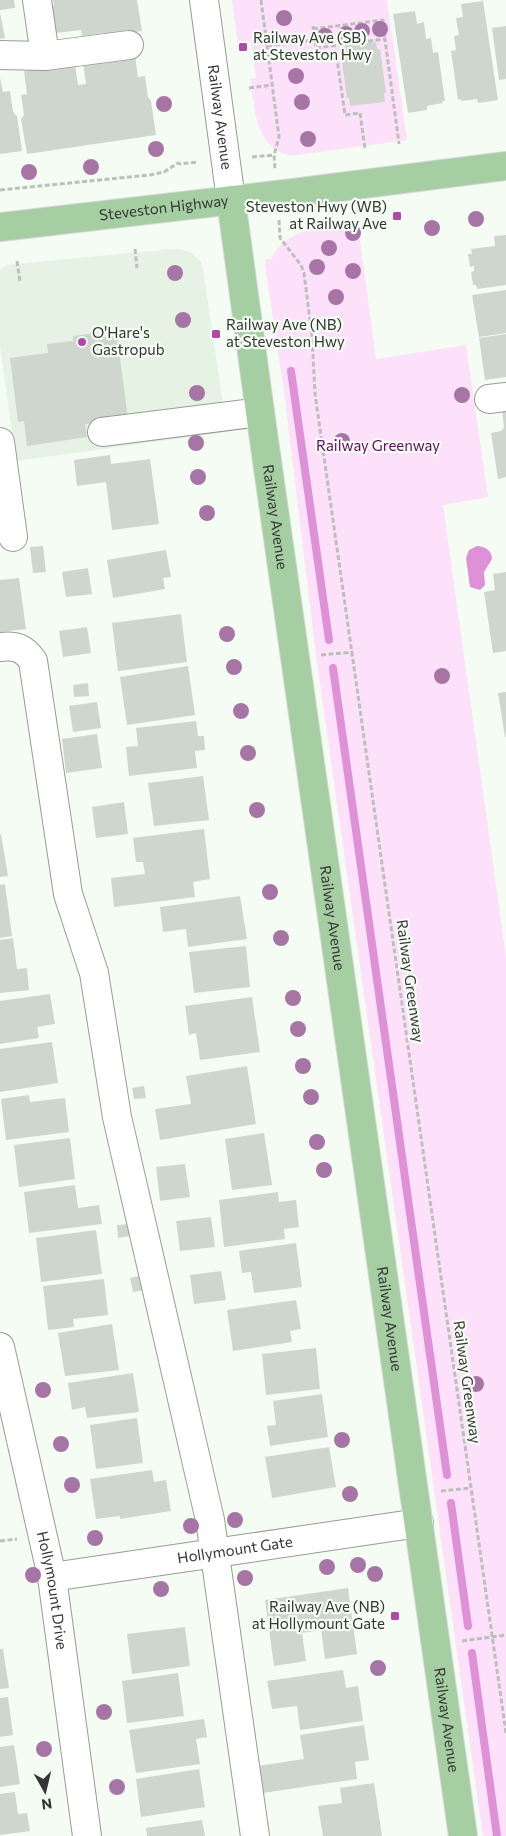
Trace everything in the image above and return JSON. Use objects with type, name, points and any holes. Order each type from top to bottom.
[{"type":"main road","name":"Steveston Highway","points":[[0,227],[506,166]]},
{"type":"main road","name":"Railway Avenue","points":[[231,200],[464,1836]]},
{"type":"street","points":[[37,0],[45,56]]},
{"type":"street","name":"Railway Avenue","points":[[212,1],[231,200]]},
{"type":"street","points":[[0,55],[45,56],[129,45]]},
{"type":"street","points":[[102,432],[260,412]]},
{"type":"street","points":[[0,442],[14,537]]},
{"type":"street","points":[[0,647],[11,646],[21,648],[33,661],[68,894],[94,973],[117,1117],[210,1520],[255,1836]]},
{"type":"street","name":"Hollymount Drive","points":[[0,1347],[52,1578],[87,1836]]},
{"type":"street","name":"Hollymount Gate","points":[[52,1578],[419,1523]]},
{"type":"path","points":[[261,0],[279,137],[274,155]]},
{"type":"path","points":[[365,149],[360,113],[346,115],[336,52],[317,55],[313,28],[382,20],[400,144]]},
{"type":"path","points":[[316,48],[385,39]]},
{"type":"path","points":[[267,46],[315,40]]},
{"type":"path","points":[[248,88],[272,85]]},
{"type":"path","points":[[0,190],[158,174],[169,170],[178,163],[180,164]]},
{"type":"path","name":"Railway Greenway","points":[[280,238],[301,265],[305,281],[312,336],[315,394],[506,1733]]},
{"type":"path","points":[[135,249],[138,268]]},
{"type":"path","points":[[17,261],[20,282]]},
{"type":"path","points":[[316,655],[353,652]]},
{"type":"path","points":[[438,1492],[471,1488]]},
{"type":"path","points":[[0,1541],[24,1538]]},
{"type":"path","points":[[436,1645],[506,1635]]},
{"type":"shaded area","points":[[171,249],[192,253],[201,262],[203,268],[227,432],[16,461],[0,346],[0,270],[6,265]]},
{"type":"shaded area","points":[[477,546],[488,550],[492,559],[484,572],[485,585],[480,590],[470,587],[466,558],[469,550]]},
{"type":"green space","points":[[232,0],[387,0],[407,140],[290,156],[278,151],[269,143],[258,125],[250,79],[256,78],[251,42],[238,44]]},
{"type":"green space","name":"Railway Greenway","points":[[358,225],[376,359],[466,345],[488,497],[443,505],[506,957],[506,1836],[483,1836],[316,655],[284,391],[265,266],[266,259],[271,259],[281,245],[302,232],[320,228]]},
{"type":"building","points":[[0,0],[14,0],[15,8],[0,10]]},
{"type":"building","points":[[53,0],[137,0],[142,31],[107,36],[103,33],[82,36],[81,30],[56,33],[51,6],[54,5]]},
{"type":"building","points":[[483,1],[498,100],[478,103],[477,99],[461,101],[461,99],[458,100],[451,51],[456,50],[454,36],[459,35],[456,18],[463,17],[461,4]]},
{"type":"building","points":[[415,11],[417,24],[424,22],[426,39],[431,38],[433,53],[438,52],[445,101],[427,106],[427,110],[408,113],[393,14]]},
{"type":"building","points":[[0,12],[5,38],[0,39]]},
{"type":"building","points":[[506,26],[506,79],[499,80],[492,28]]},
{"type":"building","points":[[376,42],[377,49],[380,49],[386,93],[384,93],[385,102],[350,106],[349,98],[347,98],[341,55],[344,55],[343,46]]},
{"type":"building","points":[[135,56],[138,77],[145,76],[156,135],[27,154],[21,119],[24,115],[21,95],[27,94],[24,71],[75,64],[78,85],[86,84],[83,63]]},
{"type":"building","points":[[0,78],[3,92],[10,91],[13,112],[17,116],[22,151],[0,154]]},
{"type":"building","points":[[506,235],[506,285],[477,289],[476,285],[473,285],[471,272],[474,271],[474,266],[470,267],[468,254],[472,254],[471,249],[495,246],[494,236]]},
{"type":"building","points":[[506,290],[506,333],[479,337],[472,295]]},
{"type":"building","points":[[97,333],[97,338],[117,335],[128,419],[85,424],[87,437],[27,446],[24,421],[18,422],[10,358],[48,353],[47,344],[73,341],[73,336]]},
{"type":"building","points":[[506,334],[506,377],[485,380],[479,338]]},
{"type":"building","points":[[502,409],[506,409],[506,477],[498,479],[491,433],[501,431],[504,428]]},
{"type":"building","points":[[110,455],[111,464],[150,459],[159,524],[112,530],[106,482],[77,486],[74,460]]},
{"type":"building","points":[[43,546],[46,572],[33,573],[30,547]]},
{"type":"building","points":[[166,550],[171,577],[163,578],[165,589],[113,598],[107,560]]},
{"type":"building","points":[[88,568],[92,594],[66,597],[62,572]]},
{"type":"building","points":[[506,572],[506,651],[493,653],[484,592],[495,590],[493,574]]},
{"type":"building","points":[[19,578],[26,629],[0,632],[0,580]]},
{"type":"building","points":[[181,614],[187,662],[118,671],[112,623]]},
{"type":"building","points":[[87,627],[91,653],[63,657],[59,631]]},
{"type":"building","points":[[188,666],[195,715],[127,725],[120,677]]},
{"type":"building","points":[[88,683],[89,696],[74,697],[73,685]]},
{"type":"building","points":[[506,692],[506,737],[505,737],[498,693]]},
{"type":"building","points":[[97,702],[101,728],[73,732],[69,706]]},
{"type":"building","points":[[196,721],[198,736],[204,736],[205,750],[195,751],[197,768],[129,776],[126,747],[138,746],[136,728]]},
{"type":"building","points":[[97,734],[102,768],[66,773],[62,739]]},
{"type":"building","points":[[203,776],[209,820],[154,826],[148,783]]},
{"type":"building","points":[[124,802],[128,834],[96,838],[92,807]]},
{"type":"building","points":[[204,829],[210,879],[193,882],[195,897],[114,907],[111,878],[145,874],[143,862],[136,862],[133,838]]},
{"type":"building","points":[[0,835],[8,876],[0,877]]},
{"type":"building","points":[[5,884],[12,936],[0,938],[0,885]]},
{"type":"building","points":[[240,896],[247,939],[188,947],[186,929],[163,932],[160,907]]},
{"type":"building","points":[[13,938],[17,969],[27,968],[29,990],[0,993],[0,940]]},
{"type":"building","points":[[246,946],[250,987],[194,993],[189,952]]},
{"type":"building","points":[[50,994],[55,1024],[37,1027],[39,1038],[0,1044],[0,1001]]},
{"type":"building","points":[[252,997],[260,1052],[200,1060],[196,1033],[189,1035],[185,1006]]},
{"type":"building","points":[[52,1042],[58,1083],[0,1092],[0,1049]]},
{"type":"building","points":[[247,1066],[256,1124],[160,1140],[155,1109],[191,1104],[186,1076]]},
{"type":"building","points":[[144,1086],[146,1098],[134,1099],[132,1088]]},
{"type":"building","points":[[29,1095],[30,1102],[65,1098],[69,1132],[6,1140],[1,1099]]},
{"type":"building","points":[[264,1133],[272,1185],[232,1190],[225,1139]]},
{"type":"building","points":[[70,1138],[75,1179],[19,1187],[14,1145]]},
{"type":"building","points":[[185,1164],[190,1197],[160,1201],[156,1167]]},
{"type":"building","points":[[75,1185],[78,1208],[99,1205],[102,1224],[29,1233],[24,1192]]},
{"type":"building","points":[[278,1192],[279,1202],[296,1200],[299,1227],[284,1229],[285,1239],[224,1247],[219,1200]]},
{"type":"building","points":[[211,1217],[215,1247],[180,1251],[176,1221]]},
{"type":"building","points":[[130,1224],[131,1236],[118,1238],[117,1225]]},
{"type":"building","points":[[96,1230],[102,1274],[41,1282],[36,1238]]},
{"type":"building","points":[[296,1243],[302,1287],[254,1293],[251,1272],[242,1273],[239,1251]]},
{"type":"building","points":[[221,1271],[226,1300],[194,1304],[190,1275]]},
{"type":"building","points":[[143,1275],[146,1290],[133,1292],[130,1278]]},
{"type":"building","points":[[104,1279],[108,1315],[73,1319],[74,1327],[48,1330],[43,1286]]},
{"type":"building","points":[[296,1300],[301,1329],[290,1331],[292,1342],[233,1351],[227,1310]]},
{"type":"building","points":[[112,1324],[119,1370],[65,1376],[58,1333]]},
{"type":"building","points":[[316,1348],[320,1389],[266,1395],[262,1354]]},
{"type":"building","points":[[133,1373],[139,1412],[87,1418],[85,1407],[72,1410],[68,1383]]},
{"type":"building","points":[[322,1394],[328,1437],[270,1446],[267,1426],[276,1425],[273,1401]]},
{"type":"building","points":[[137,1418],[143,1463],[96,1469],[90,1425]]},
{"type":"building","points":[[329,1447],[336,1487],[272,1498],[265,1457]]},
{"type":"building","points":[[152,1470],[154,1482],[166,1480],[171,1511],[120,1519],[120,1516],[96,1519],[90,1479]]},
{"type":"building","points":[[348,1588],[357,1654],[325,1659],[321,1630],[302,1633],[306,1661],[274,1666],[265,1600]]},
{"type":"building","points":[[185,1627],[190,1666],[132,1674],[127,1634]]},
{"type":"building","points":[[0,1649],[3,1649],[9,1688],[0,1689]]},
{"type":"building","points":[[343,1670],[346,1688],[358,1686],[363,1721],[300,1730],[297,1706],[272,1709],[267,1681]]},
{"type":"building","points":[[178,1673],[184,1716],[127,1723],[122,1681]]},
{"type":"building","points":[[8,1697],[13,1735],[0,1737],[0,1698]]},
{"type":"building","points":[[204,1719],[207,1737],[196,1739],[200,1764],[136,1773],[129,1730]]},
{"type":"building","points":[[364,1725],[369,1760],[355,1762],[357,1779],[263,1793],[258,1766],[304,1759],[300,1735]]},
{"type":"building","points":[[14,1745],[20,1784],[0,1787],[0,1747]]},
{"type":"building","points":[[199,1769],[205,1807],[141,1817],[136,1779]]},
{"type":"building","points":[[374,1783],[382,1836],[323,1836],[318,1806],[342,1803],[340,1788]]},
{"type":"building","points":[[15,1792],[18,1814],[27,1813],[30,1831],[0,1835],[0,1794]]},
{"type":"building","points":[[202,1820],[205,1836],[147,1836],[146,1828]]},
{"type":"waterway","points":[[291,371],[329,640]]},
{"type":"waterway","points":[[333,668],[447,1475]]},
{"type":"waterway","points":[[451,1503],[468,1626]]},
{"type":"waterway","points":[[472,1653],[497,1836]]},
{"type":"place","name":"Railway Ave (SB) at Steveston Hwy","points":[[243,47]]},
{"type":"place","name":"Steveston Hwy (WB) at Railway Ave","points":[[397,216]]},
{"type":"place","name":"Railway Ave (NB) at Steveston Hwy","points":[[216,334]]},
{"type":"place","name":"O'Hare's Gastropub","points":[[82,342]]},
{"type":"place","name":"Railway Ave (NB) at Hollymount Gate","points":[[395,1616]]}]
